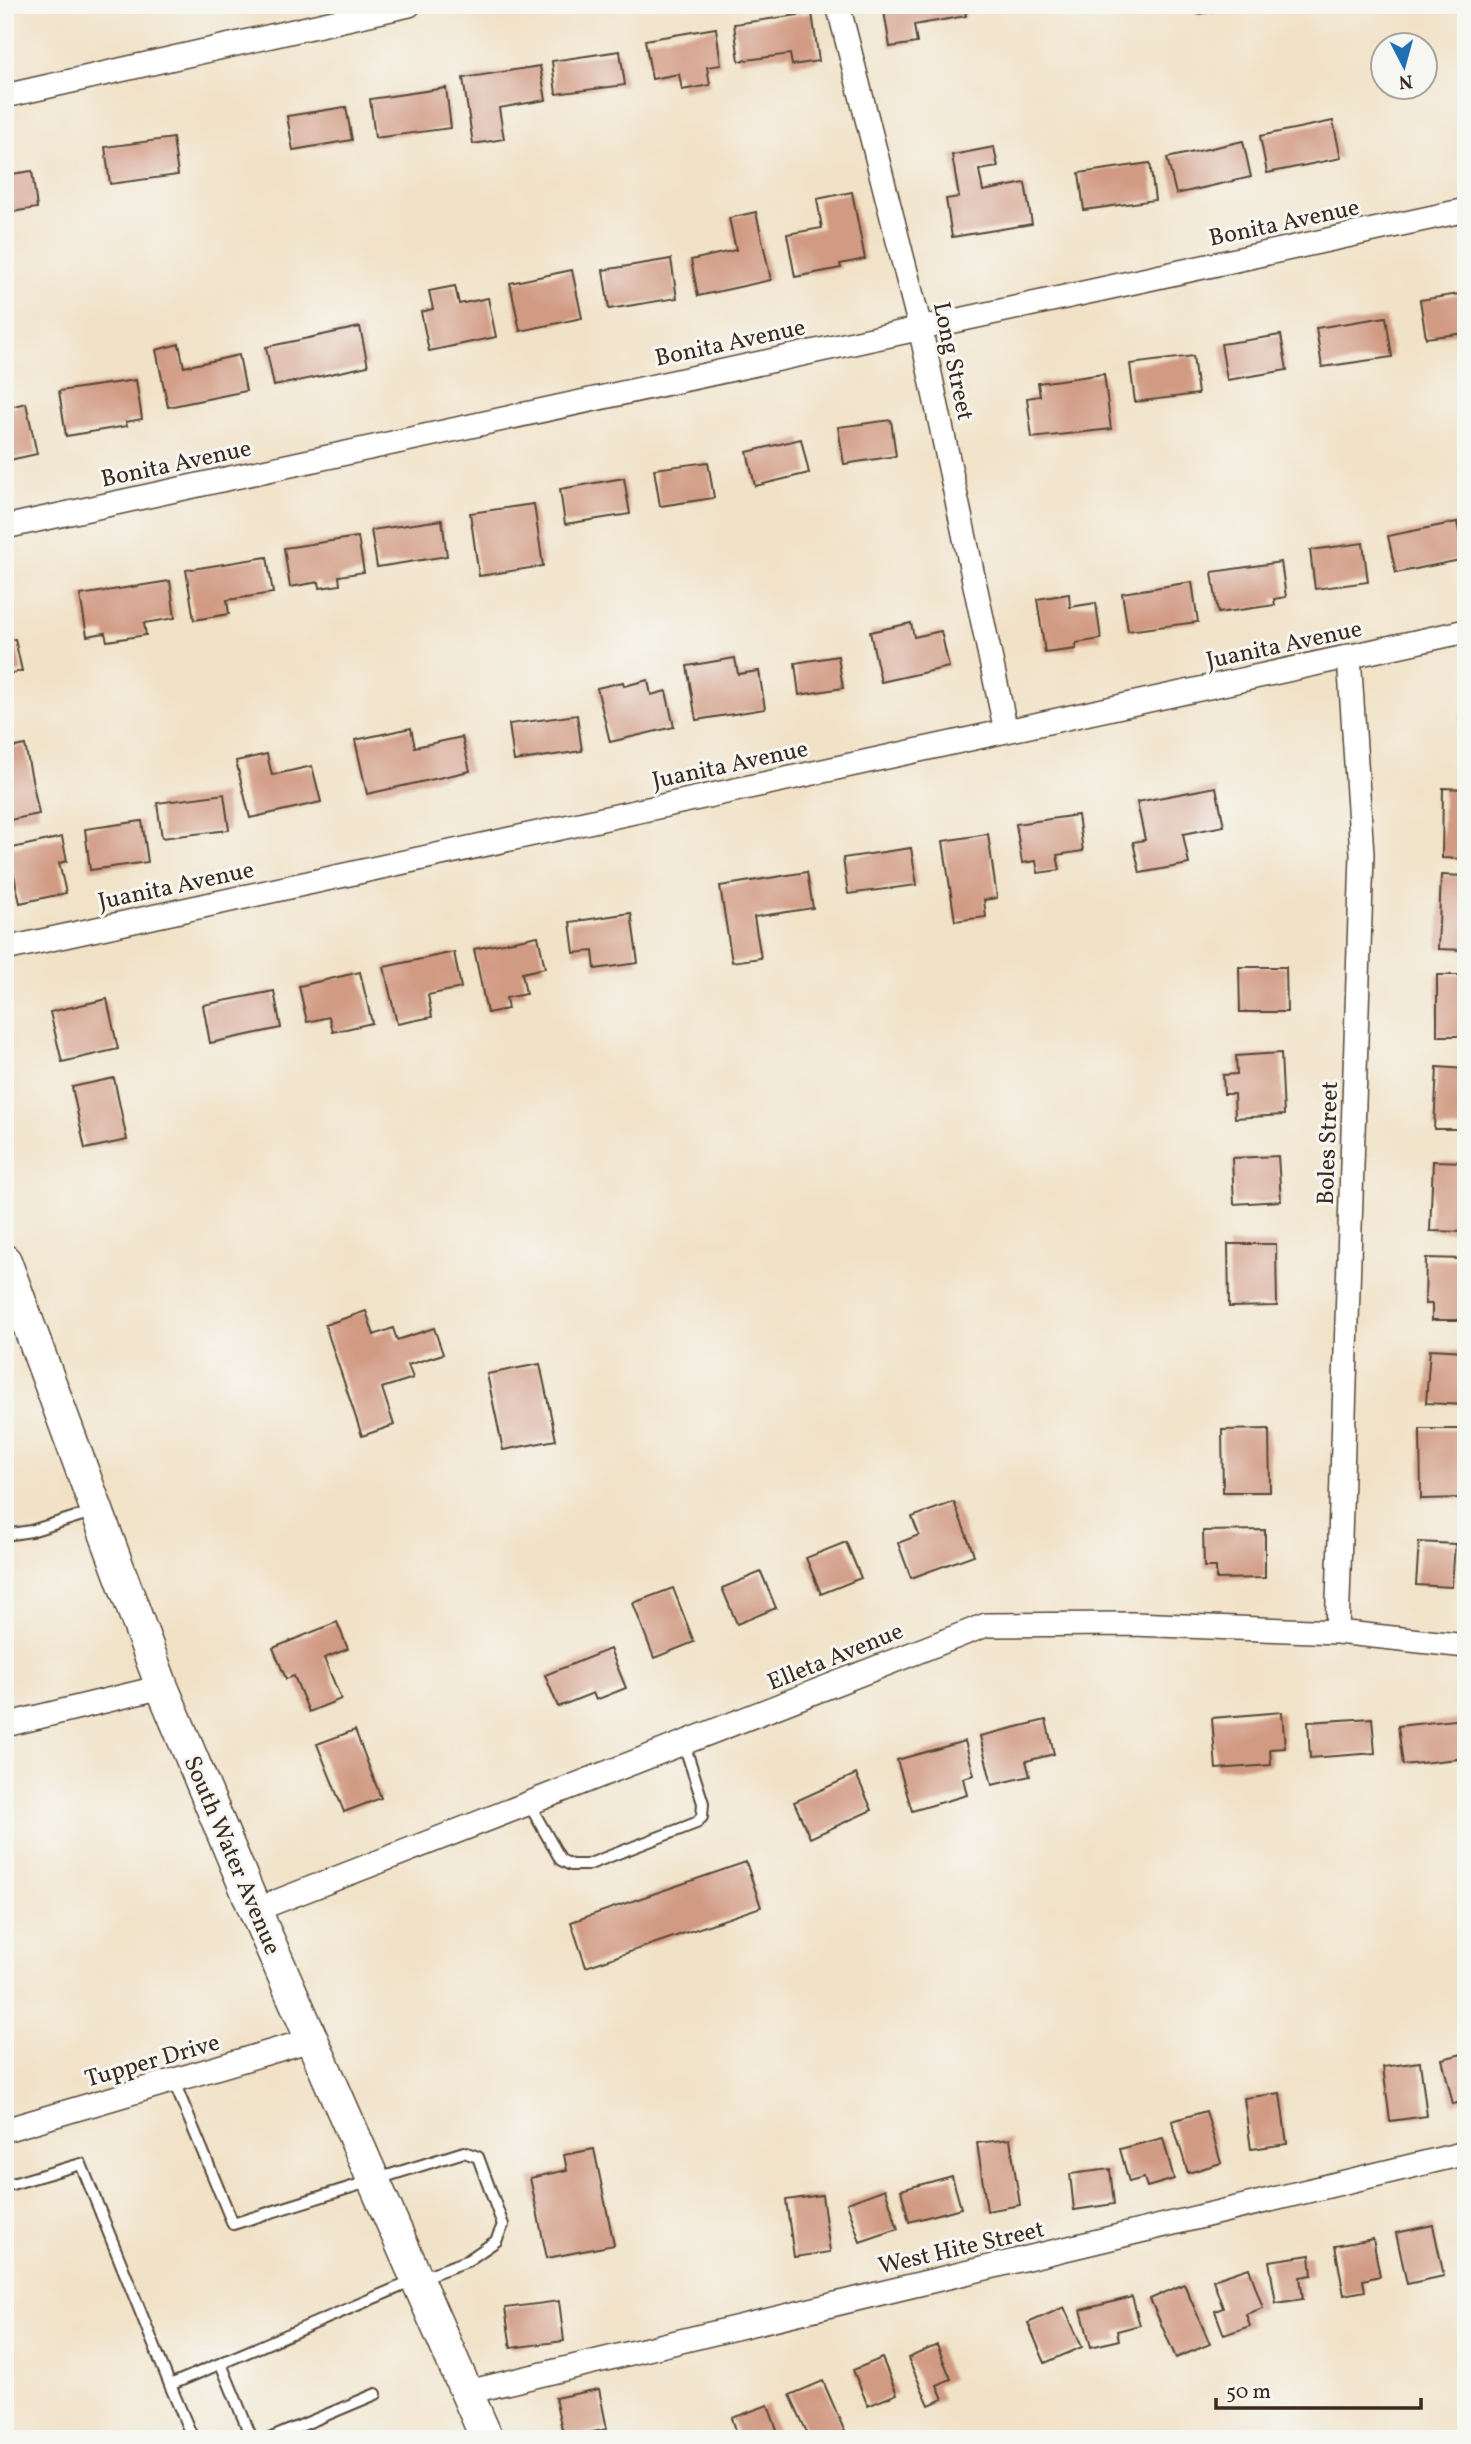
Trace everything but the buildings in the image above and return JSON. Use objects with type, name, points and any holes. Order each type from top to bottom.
[{"type":"main road","name":"South Water Avenue","points":[[5,1261],[162,1687],[256,1910],[487,2439]]},
{"type":"street","points":[[5,96],[409,5]]},
{"type":"street","name":"Long Street","points":[[838,5],[920,327],[1006,731]]},
{"type":"street","name":"Bonita Avenue","points":[[5,527],[1466,210]]},
{"type":"street","name":"Juanita Avenue","points":[[5,949],[1466,631]]},
{"type":"street","name":"Boles Street","points":[[1337,1632],[1363,854],[1349,656]]},
{"type":"street","name":"Elleta Avenue","points":[[256,1910],[986,1625],[1133,1624],[1337,1632],[1466,1646]]},
{"type":"street","points":[[5,1725],[162,1687]]},
{"type":"street","name":"Tupper Drive","points":[[5,2130],[314,2039]]},
{"type":"street","name":"West Hite Street","points":[[468,2392],[1466,2153]]},
{"type":"lane","points":[[5,1535],[30,1531],[97,1510]]},
{"type":"lane","points":[[529,1804],[561,1860],[578,1866],[587,1865],[696,1823],[702,1817],[703,1803],[684,1744]]},
{"type":"lane","points":[[170,2385],[418,2279],[467,2261],[496,2241],[503,2225],[478,2157],[464,2152],[233,2224],[174,2082]]},
{"type":"lane","points":[[5,2186],[81,2164],[193,2439]]},
{"type":"lane","points":[[220,2364],[252,2439]]},
{"type":"lane","points":[[269,2439],[376,2394]]}]
